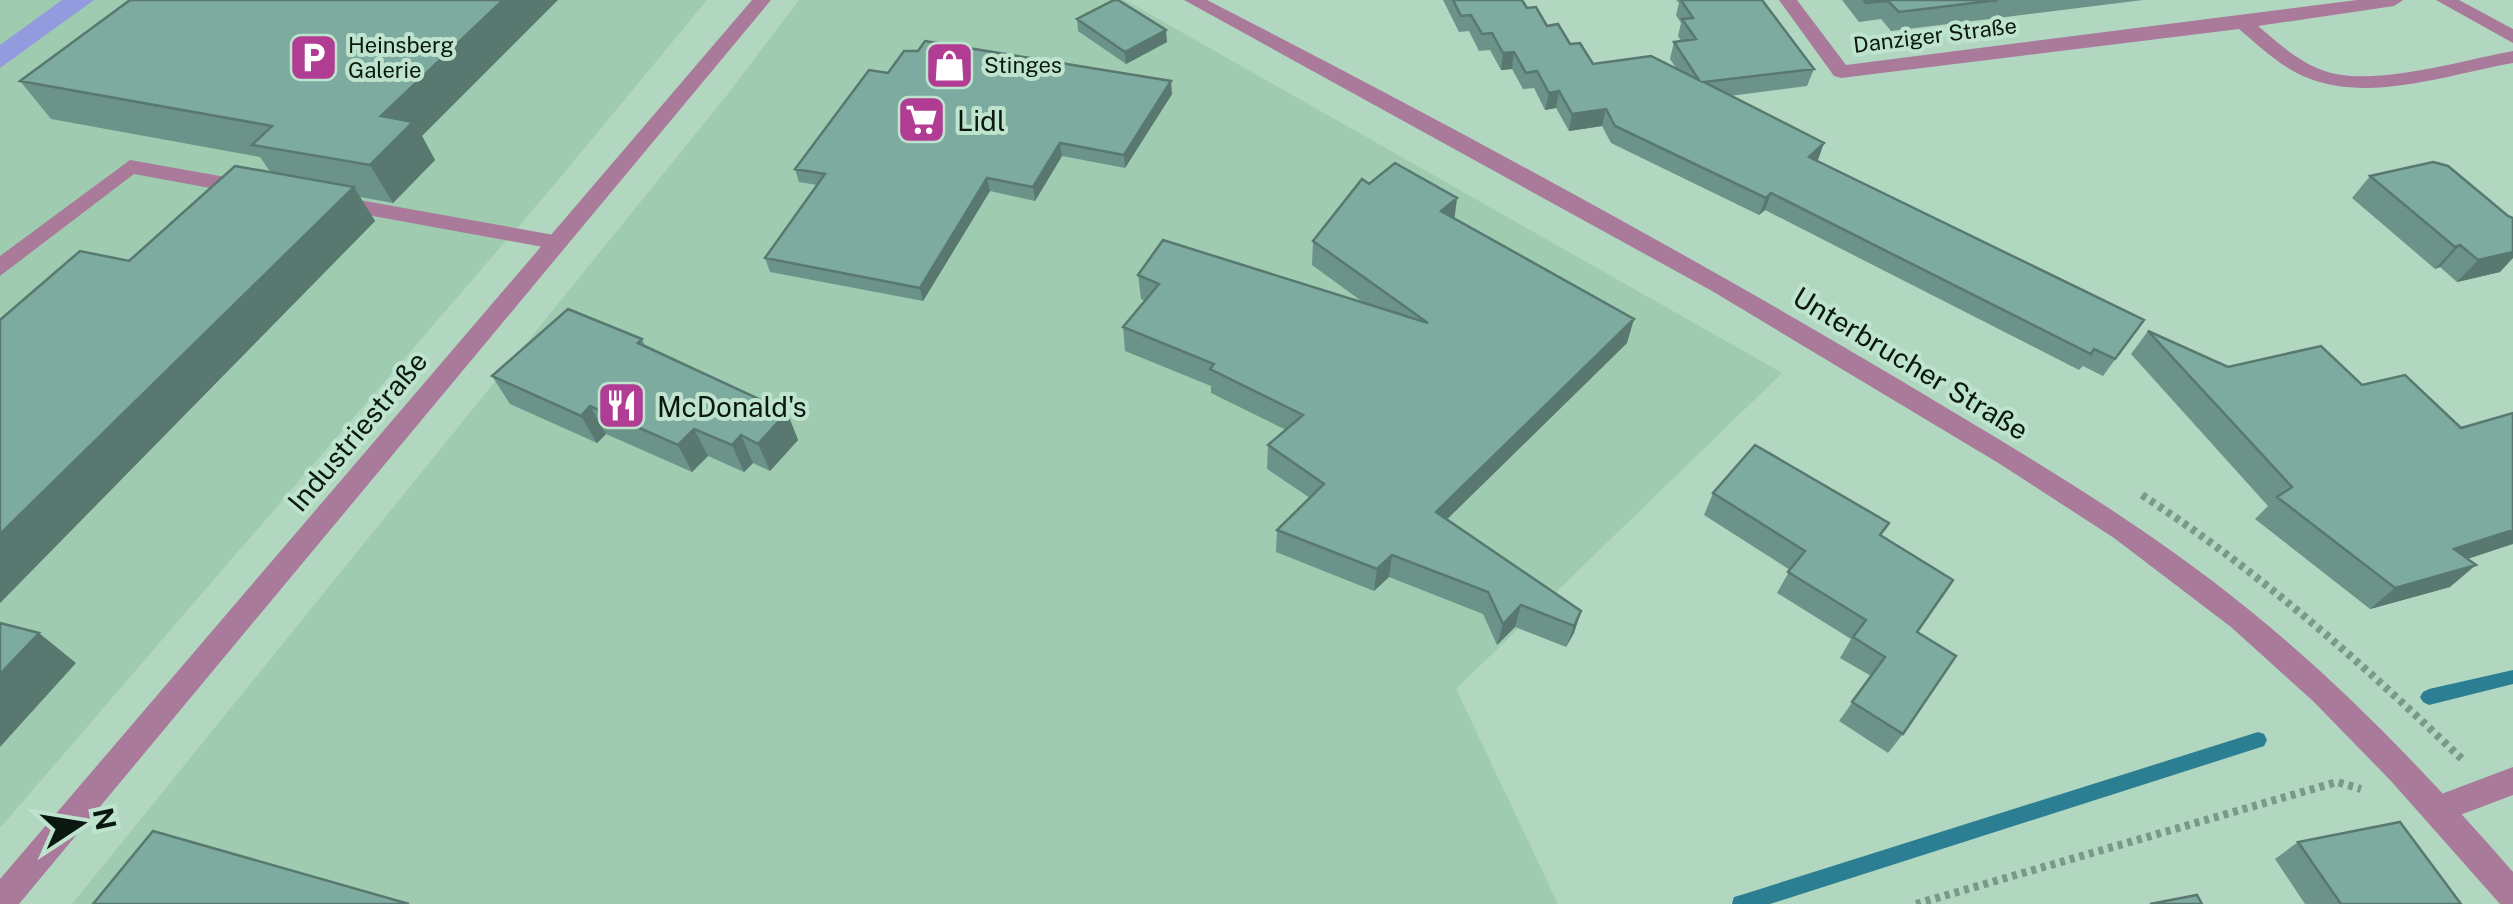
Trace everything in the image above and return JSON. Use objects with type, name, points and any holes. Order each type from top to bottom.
[{"type":"street","name":"Industriestraße","points":[[0,902],[762,0]]},
{"type":"street","name":"Unterbrucher Straße","points":[[1193,0],[1306,57],[1740,295],[2091,508],[2198,585],[2318,686],[2439,809],[2513,895]]},
{"type":"street","points":[[1233,0],[1306,57]]},
{"type":"street","name":"Danziger Straße","points":[[1788,0],[1841,72],[2243,23],[2394,0]]},
{"type":"street","points":[[2445,0],[2513,36]]},
{"type":"street","points":[[2243,23],[2293,63],[2328,79],[2359,81],[2513,58]]},
{"type":"street","points":[[0,268],[130,167],[268,191]]},
{"type":"street","points":[[307,198],[554,242]]},
{"type":"street","points":[[2439,809],[2513,781]]},
{"type":"path","points":[[1916,904],[2336,782],[2370,791]]},
{"type":"shaded area","points":[[0,0],[707,0],[554,185],[0,828]]},
{"type":"shaded area","points":[[62,0],[94,0],[0,68],[0,45]]},
{"type":"shaded area","points":[[799,0],[1125,0],[1782,373],[1456,689],[1558,904],[72,904],[727,95]]},
{"type":"building","name":"Heinsberg Galerie","points":[[130,0],[503,0],[381,116],[413,122],[370,165],[252,145],[272,126],[20,81]]},
{"type":"building","points":[[1114,0],[1166,30],[1125,52],[1077,19]]},
{"type":"building","points":[[1453,0],[1522,0],[1527,8],[1536,7],[1547,26],[1558,24],[1570,44],[1580,43],[1593,64],[1651,56],[1699,80],[1674,42],[1696,39],[1682,19],[1693,18],[1681,0],[1762,0],[1814,69],[1704,82],[1824,143],[1809,157],[2144,320],[2115,359],[2094,349],[2091,354],[1771,193],[1766,198],[1615,126],[1606,109],[1572,114],[1559,91],[1549,93],[1537,71],[1526,73],[1514,52],[1503,53],[1492,33],[1482,34],[1471,15],[1461,16]]},
{"type":"building","points":[[1864,0],[1998,0],[1899,12],[1888,1]]},
{"type":"building","points":[[925,41],[1171,81],[1124,155],[1060,143],[1033,187],[987,178],[920,288],[765,258],[825,174],[795,169],[869,70],[888,73],[904,51],[918,51]]},
{"type":"building","points":[[2433,162],[2448,166],[2513,218],[2513,252],[2478,260],[2460,245],[2455,247],[2370,176]]},
{"type":"building","points":[[1395,163],[1457,198],[1441,211],[1634,319],[1436,512],[1581,611],[1574,626],[1521,605],[1503,624],[1488,592],[1392,555],[1377,569],[1277,530],[1324,484],[1268,445],[1303,415],[1210,369],[1214,364],[1123,327],[1159,284],[1138,275],[1163,240],[1428,323],[1313,241],[1362,179],[1369,184]]},
{"type":"building","points":[[235,166],[354,187],[0,534],[0,320],[80,251],[129,261]]},
{"type":"building","points":[[568,309],[642,339],[638,343],[787,412],[758,444],[741,435],[732,445],[694,429],[678,445],[590,406],[581,416],[492,376]]},
{"type":"building","points":[[2148,331],[2228,367],[2321,346],[2362,385],[2405,375],[2461,428],[2513,413],[2513,530],[2454,549],[2476,565],[2395,588],[2277,497],[2292,487]]},
{"type":"building","points":[[1755,445],[1889,523],[1880,535],[1953,580],[1917,632],[1956,656],[1903,734],[1852,702],[1885,657],[1853,637],[1866,620],[1788,572],[1805,551],[1713,493]]},
{"type":"building","points":[[0,623],[39,633],[0,674]]},
{"type":"building","points":[[2400,822],[2461,904],[2341,904],[2298,842]]},
{"type":"building","points":[[153,831],[409,904],[93,904]]},
{"type":"building","points":[[2197,895],[2202,904],[2150,904]]},
{"type":"waterway","points":[[2429,697],[2513,677]]},
{"type":"waterway","points":[[1741,904],[2258,740]]},
{"type":"place","name":"Heinsberg Galerie","points":[[313,58]]},
{"type":"place","name":"Stinges","points":[[949,65]]},
{"type":"place","name":"Lidl","points":[[922,120]]},
{"type":"place","name":"McDonald's","points":[[622,406]]}]
